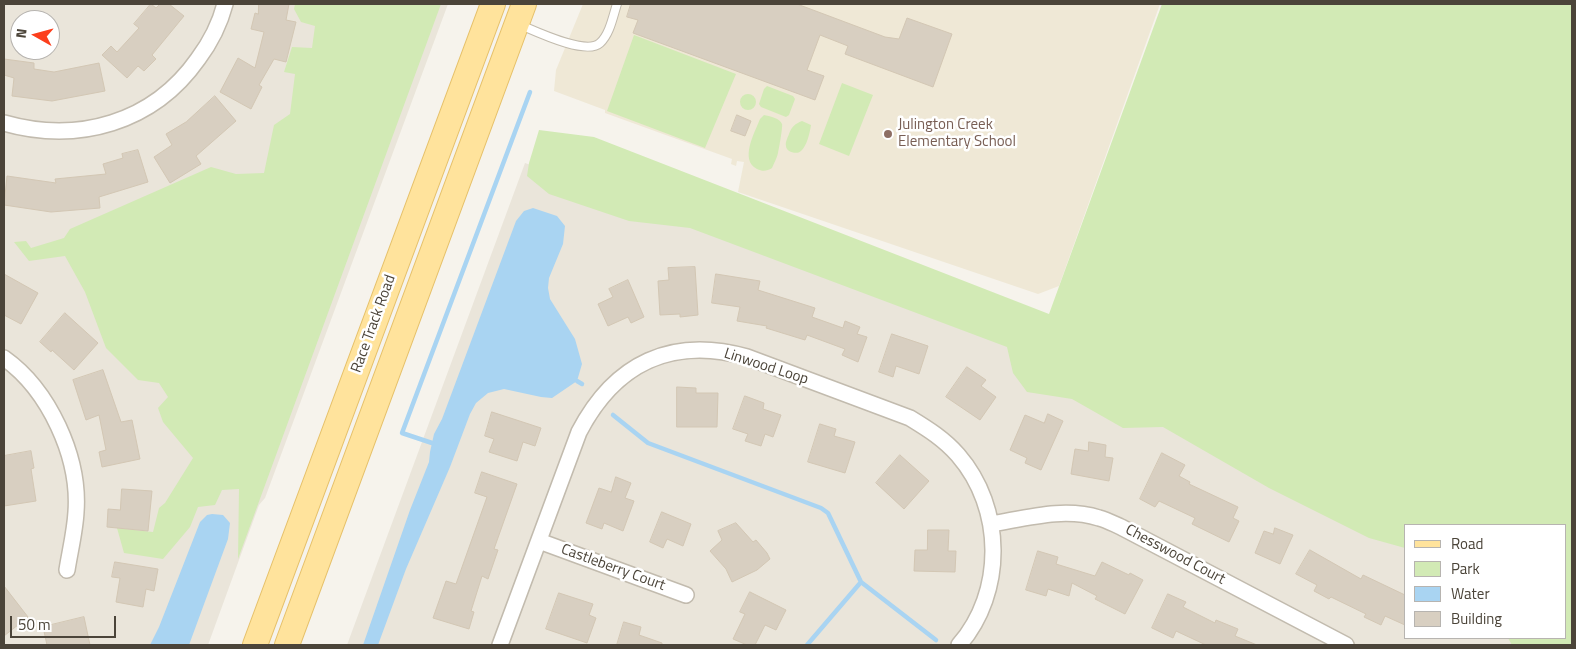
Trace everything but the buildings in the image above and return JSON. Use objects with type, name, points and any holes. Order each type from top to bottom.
[{"type":"main road","name":"Race Track Road","points":[[256,645],[493,4]]},
{"type":"main road","name":"Race Track Road","points":[[287,645],[515,10]]},
{"type":"street","points":[[4,123],[36,130],[76,131],[96,128],[136,114],[174,88],[190,71],[215,30],[225,4]]},
{"type":"street","name":"Linwood Loop","points":[[500,645],[580,432],[589,413],[601,396],[616,381],[651,359],[689,350],[709,350],[728,352],[747,358],[910,418],[943,440],[958,456],[972,474],[986,504],[991,524],[993,548],[992,568],[982,606],[974,625],[959,645]]},
{"type":"street","points":[[4,358],[24,376],[46,404],[66,444],[72,467],[76,512],[67,570]]},
{"type":"street","name":"Chesswood Court","points":[[991,524],[1045,514],[1068,513],[1099,518],[1121,527],[1346,645]]},
{"type":"street","name":"Castleberry Court","points":[[539,541],[686,595]]},
{"type":"lane","points":[[515,10],[578,46],[595,46],[601,43],[605,36],[617,4]]},
{"type":"shaded area","points":[[4,4],[448,4],[265,498],[259,505],[208,645],[4,645]]},
{"type":"shaded area","name":"Julington Creek Elementary School","points":[[583,4],[1160,4],[1059,286],[1038,294],[738,192],[744,162],[737,161],[736,166],[731,164],[732,159],[605,113],[605,110],[554,91],[556,70]]},
{"type":"shaded area","points":[[525,163],[956,318],[1404,538],[1404,639],[1535,639],[1538,645],[347,645]]},
{"type":"green space","points":[[295,4],[441,4],[238,559],[239,489],[222,490],[215,505],[198,507],[190,527],[163,559],[124,553],[117,528],[153,532],[159,508],[165,503],[193,458],[163,422],[158,408],[168,397],[159,383],[138,380],[106,348],[85,292],[65,256],[29,261],[14,242],[26,241],[31,248],[64,238],[70,229],[211,167],[236,174],[264,173],[274,125],[290,114],[295,74],[284,72],[292,47],[312,48],[315,26],[301,22],[294,9]]},
{"type":"green space","points":[[1162,4],[1572,4],[1572,645],[1512,645],[1509,639],[1566,639],[1566,524],[1404,524],[1404,548],[1369,538],[1269,488],[1163,427],[1123,428],[1072,399],[1027,392],[1013,373],[1007,347],[690,228],[629,221],[549,194],[527,176],[539,130],[594,137],[1049,314]]},
{"type":"green space","points":[[634,35],[736,74],[705,148],[607,111]]},
{"type":"green space","points":[[842,83],[873,95],[849,156],[819,144]]},
{"type":"green space","points":[[767,86],[793,96],[795,99],[789,115],[786,117],[761,107],[759,104],[764,89]]},
{"type":"green space","points":[[748,94],[754,96],[756,102],[754,108],[748,110],[742,108],[740,102],[742,96]]},
{"type":"green space","points":[[764,115],[777,119],[781,122],[782,126],[776,159],[772,168],[763,171],[752,165],[749,153],[755,131],[760,119]]},
{"type":"green space","points":[[802,121],[811,125],[808,139],[801,151],[797,153],[792,152],[786,148],[787,140],[793,127]]},
{"type":"water","points":[[533,208],[557,216],[565,226],[563,244],[549,278],[548,288],[550,299],[575,339],[582,364],[577,381],[552,398],[504,389],[488,393],[476,403],[406,569],[378,645],[363,645],[410,510],[429,462],[434,434],[442,419],[516,221],[524,211]]},
{"type":"water","points":[[207,515],[223,515],[230,523],[228,539],[189,645],[150,645],[159,627],[200,522]]},
{"type":"waterway","points":[[432,443],[402,433],[530,92]]},
{"type":"waterway","points":[[577,381],[582,384]]},
{"type":"waterway","points":[[613,415],[648,443],[821,508],[828,513],[861,582],[936,640]]},
{"type":"waterway","points":[[807,645],[861,582]]},
{"type":"place","name":"Julington Creek Elementary School","points":[[888,134]]}]
